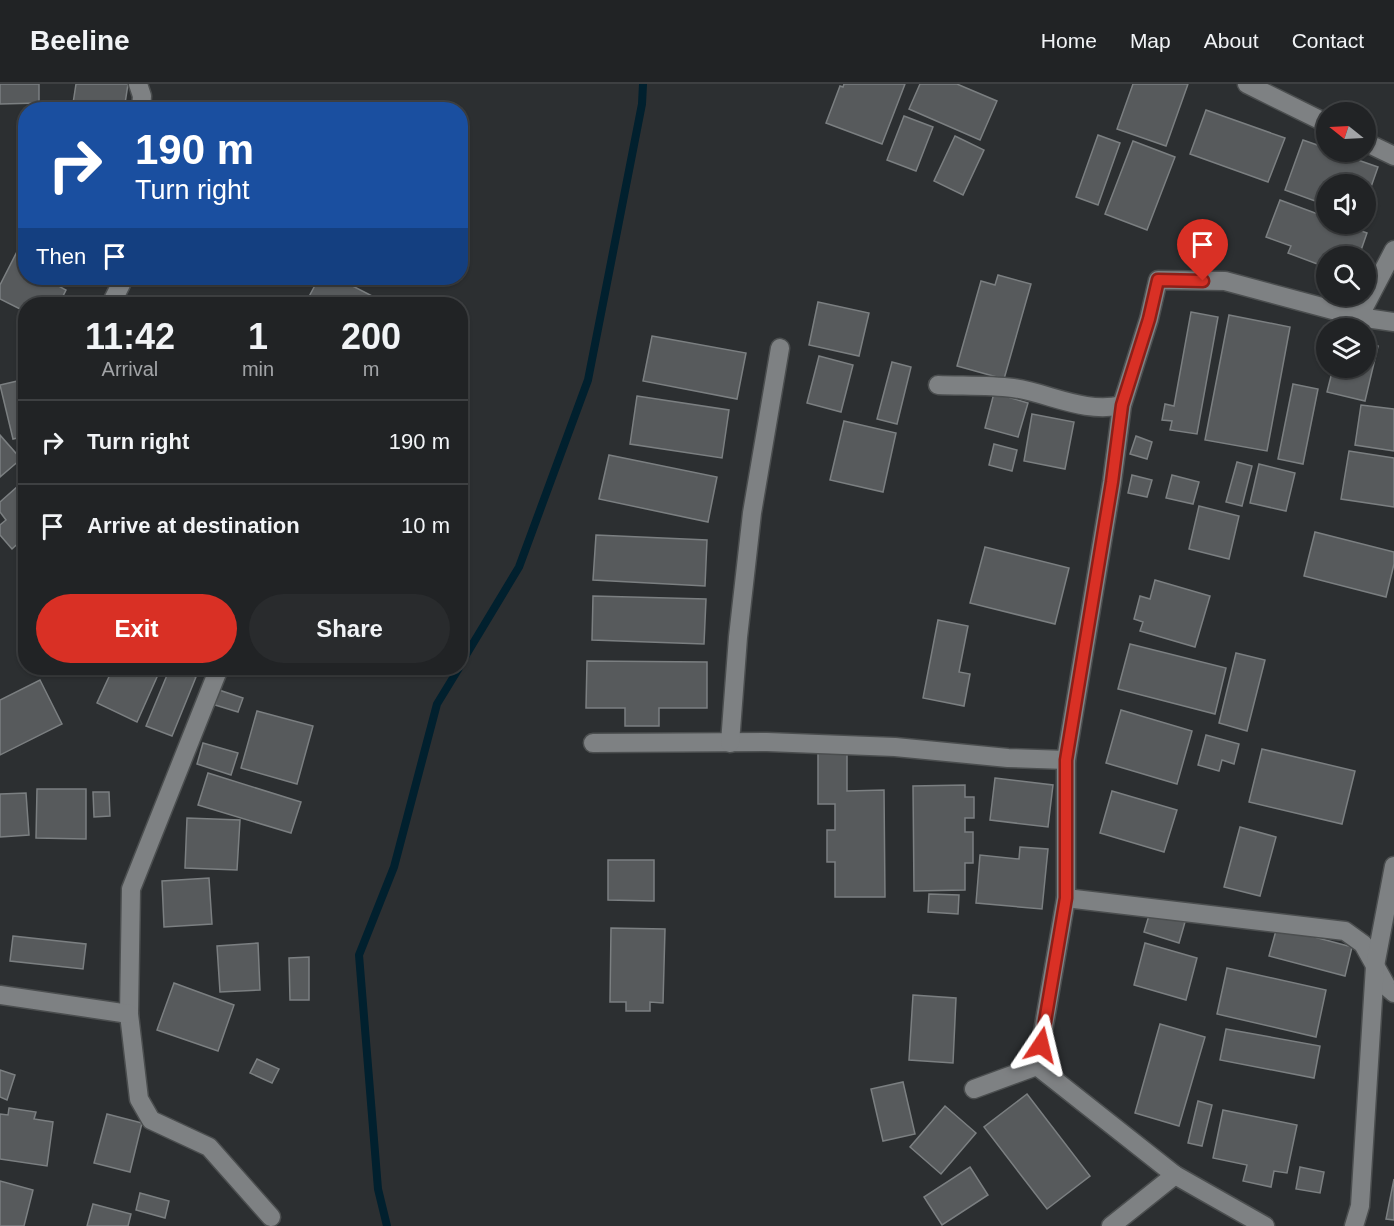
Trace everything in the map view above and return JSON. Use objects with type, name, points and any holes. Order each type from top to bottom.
[{"type":"street","points":[[138,84],[142,102]]},
{"type":"street","points":[[1247,84],[1316,118]]},
{"type":"street","points":[[1376,147],[1394,156]]},
{"type":"street","points":[[1359,317],[1394,250]]},
{"type":"street","points":[[1037,1066],[1066,898],[1066,760],[1112,482],[1122,405],[1149,319],[1158,280],[1225,281],[1359,317],[1394,322]]},
{"type":"street","points":[[730,743],[738,637],[752,513],[780,348]]},
{"type":"street","points":[[938,385],[1014,388],[1106,409],[1122,405]]},
{"type":"street","points":[[216,675],[130,889],[129,1014],[139,1099],[151,1120],[209,1147],[271,1217]]},
{"type":"street","points":[[593,743],[730,743],[895,747],[1008,758],[1066,760]]},
{"type":"street","points":[[1354,1226],[1360,1206],[1375,966],[1394,866]]},
{"type":"street","points":[[1066,898],[1345,931],[1363,944],[1387,987],[1394,993]]},
{"type":"street","points":[[0,995],[129,1014]]},
{"type":"street","points":[[974,1089],[1037,1066]]},
{"type":"street","points":[[1037,1066],[1175,1175],[1265,1226]]},
{"type":"street","points":[[1111,1226],[1175,1175]]},
{"type":"building","points":[[0,84],[39,84],[39,102],[0,104]]},
{"type":"building","points":[[76,84],[128,84],[125,102],[73,102]]},
{"type":"building","points":[[844,84],[905,84],[882,144],[826,123],[840,86],[843,87]]},
{"type":"building","points":[[920,84],[957,84],[997,101],[980,140],[909,109]]},
{"type":"building","points":[[1133,84],[1188,84],[1166,146],[1117,129]]},
{"type":"building","points":[[1206,110],[1285,138],[1268,182],[1190,154]]},
{"type":"building","points":[[904,116],[933,127],[916,171],[887,160]]},
{"type":"building","points":[[1098,135],[1120,143],[1098,205],[1076,197]]},
{"type":"building","points":[[955,136],[984,150],[963,195],[934,181]]},
{"type":"building","points":[[1303,140],[1316,145],[1316,162],[1364,162],[1378,167],[1376,174],[1316,174],[1316,201],[1285,190]]},
{"type":"building","points":[[1133,141],[1175,157],[1147,230],[1105,214]]},
{"type":"building","points":[[1280,200],[1316,213],[1316,234],[1367,234],[1362,246],[1316,246],[1316,264],[1288,253],[1291,246],[1266,237]]},
{"type":"building","points":[[18,250],[18,285],[57,285],[66,290],[62,297],[18,297],[18,308],[0,299],[0,285]]},
{"type":"building","points":[[998,275],[1031,284],[1004,379],[957,366],[981,281],[995,285]]},
{"type":"building","points":[[315,285],[351,285],[374,297],[309,297]]},
{"type":"building","points":[[818,302],[869,313],[859,356],[809,345]]},
{"type":"building","points":[[1191,312],[1218,317],[1197,434],[1170,430],[1172,421],[1162,420],[1165,404],[1174,406]]},
{"type":"building","points":[[1229,315],[1290,327],[1267,451],[1205,440]]},
{"type":"building","points":[[652,336],[746,353],[737,399],[643,381]]},
{"type":"building","points":[[819,356],[853,365],[841,412],[807,403]]},
{"type":"building","points":[[892,362],[911,367],[897,424],[877,419]]},
{"type":"building","points":[[1330,378],[1370,378],[1365,401],[1327,392]]},
{"type":"building","points":[[18,381],[18,438],[13,439],[0,385]]},
{"type":"building","points":[[1293,384],[1318,389],[1303,464],[1278,459]]},
{"type":"building","points":[[994,393],[1028,403],[1018,437],[985,428]]},
{"type":"building","points":[[637,396],[729,410],[722,458],[630,444]]},
{"type":"building","points":[[1361,405],[1394,409],[1394,451],[1355,445]]},
{"type":"building","points":[[1032,414],[1074,422],[1065,469],[1024,461]]},
{"type":"building","points":[[844,421],[896,433],[883,492],[830,480]]},
{"type":"building","points":[[0,435],[18,456],[18,462],[0,477]]},
{"type":"building","points":[[1136,436],[1152,442],[1147,459],[1130,454]]},
{"type":"building","points":[[994,444],[1017,450],[1012,471],[989,465]]},
{"type":"building","points":[[1349,451],[1394,458],[1394,507],[1341,499]]},
{"type":"building","points":[[609,455],[717,477],[708,522],[599,499]]},
{"type":"building","points":[[1237,462],[1252,466],[1242,506],[1226,502]]},
{"type":"building","points":[[1259,464],[1295,473],[1286,511],[1250,503]]},
{"type":"building","points":[[1132,475],[1152,480],[1147,497],[1128,493]]},
{"type":"building","points":[[1172,475],[1199,482],[1193,504],[1166,498]]},
{"type":"building","points":[[18,486],[18,543],[12,549],[0,535],[0,525],[6,520],[0,512],[0,502]]},
{"type":"building","points":[[1199,506],[1239,516],[1229,559],[1189,549]]},
{"type":"building","points":[[1315,532],[1394,552],[1394,564],[1386,597],[1304,576]]},
{"type":"building","points":[[596,535],[707,540],[705,586],[593,580]]},
{"type":"building","points":[[985,547],[1069,568],[1055,624],[970,603]]},
{"type":"building","points":[[1155,580],[1210,596],[1195,647],[1140,631],[1143,622],[1134,619],[1140,596],[1150,599]]},
{"type":"building","points":[[593,596],[706,599],[704,644],[592,640]]},
{"type":"building","points":[[938,620],[968,626],[959,672],[970,674],[964,706],[923,698]]},
{"type":"building","points":[[1130,644],[1226,668],[1215,714],[1118,689]]},
{"type":"building","points":[[1236,653],[1265,660],[1247,731],[1219,723]]},
{"type":"building","points":[[587,661],[707,662],[707,708],[659,708],[659,726],[625,726],[625,708],[586,708]]},
{"type":"building","points":[[110,675],[158,675],[137,722],[97,703]]},
{"type":"building","points":[[167,675],[196,677],[172,736],[146,726]]},
{"type":"building","points":[[40,680],[62,724],[0,755],[0,700]]},
{"type":"building","points":[[219,690],[243,698],[238,712],[215,705]]},
{"type":"building","points":[[1121,710],[1192,731],[1177,784],[1106,763]]},
{"type":"building","points":[[257,711],[313,726],[297,784],[241,768]]},
{"type":"building","points":[[1206,735],[1239,744],[1234,764],[1222,760],[1219,771],[1198,765]]},
{"type":"building","points":[[203,743],[238,753],[231,775],[197,764]]},
{"type":"building","points":[[1262,749],[1355,771],[1342,824],[1249,802]]},
{"type":"building","points":[[818,751],[847,751],[847,791],[884,790],[885,897],[835,897],[835,862],[827,862],[827,830],[835,830],[835,804],[818,804]]},
{"type":"building","points":[[208,773],[301,802],[291,833],[198,805]]},
{"type":"building","points":[[995,778],[1053,785],[1048,827],[990,820]]},
{"type":"building","points":[[965,785],[965,797],[974,797],[974,818],[965,818],[965,832],[973,832],[973,863],[965,863],[965,890],[914,891],[913,786]]},
{"type":"building","points":[[37,789],[86,789],[86,839],[36,838]]},
{"type":"building","points":[[1112,791],[1177,810],[1164,852],[1100,833]]},
{"type":"building","points":[[93,792],[109,792],[110,816],[94,817]]},
{"type":"building","points":[[26,793],[29,835],[0,837],[0,794]]},
{"type":"building","points":[[187,818],[240,820],[237,870],[185,868]]},
{"type":"building","points":[[1240,827],[1276,837],[1260,896],[1224,887]]},
{"type":"building","points":[[1020,847],[1048,849],[1042,909],[976,903],[980,855],[1019,859]]},
{"type":"building","points":[[608,860],[654,860],[654,901],[608,900]]},
{"type":"building","points":[[209,878],[212,924],[164,927],[162,881]]},
{"type":"building","points":[[929,894],[959,895],[958,914],[928,912]]},
{"type":"building","points":[[1150,912],[1185,922],[1179,943],[1144,932]]},
{"type":"building","points":[[1277,927],[1352,947],[1345,976],[1269,956]]},
{"type":"building","points":[[611,928],[665,929],[663,1003],[650,1002],[650,1011],[626,1011],[626,1002],[610,1002]]},
{"type":"building","points":[[13,936],[86,944],[83,969],[10,961]]},
{"type":"building","points":[[258,943],[260,990],[220,992],[217,946]]},
{"type":"building","points":[[1145,943],[1197,958],[1186,1000],[1134,985]]},
{"type":"building","points":[[309,957],[309,1000],[290,1000],[289,958]]},
{"type":"building","points":[[1227,968],[1326,990],[1316,1037],[1217,1014]]},
{"type":"building","points":[[174,983],[234,1005],[218,1051],[157,1030]]},
{"type":"building","points":[[913,995],[956,998],[953,1063],[909,1060]]},
{"type":"building","points":[[1160,1024],[1205,1037],[1179,1126],[1135,1113]]},
{"type":"building","points":[[1226,1029],[1320,1046],[1314,1078],[1220,1060]]},
{"type":"building","points":[[257,1059],[279,1069],[272,1083],[250,1073]]},
{"type":"building","points":[[0,1070],[15,1075],[7,1100],[0,1097]]},
{"type":"building","points":[[903,1082],[915,1134],[883,1141],[871,1089]]},
{"type":"building","points":[[1027,1094],[1090,1176],[1047,1209],[984,1127]]},
{"type":"building","points":[[1198,1101],[1212,1105],[1202,1146],[1188,1143]]},
{"type":"building","points":[[945,1106],[976,1133],[941,1174],[910,1147]]},
{"type":"building","points":[[9,1108],[36,1112],[34,1119],[53,1122],[47,1166],[0,1159],[0,1114],[8,1115]]},
{"type":"building","points":[[1223,1110],[1297,1125],[1287,1173],[1274,1171],[1271,1187],[1243,1181],[1247,1165],[1213,1158]]},
{"type":"building","points":[[107,1114],[142,1123],[130,1172],[94,1163]]},
{"type":"building","points":[[970,1167],[988,1195],[942,1225],[924,1197]]},
{"type":"building","points":[[1300,1167],[1324,1172],[1320,1193],[1296,1189]]},
{"type":"building","points":[[1394,1179],[1394,1220],[1386,1219]]},
{"type":"building","points":[[0,1181],[33,1190],[24,1226],[0,1226]]},
{"type":"building","points":[[140,1193],[169,1201],[165,1218],[136,1210]]},
{"type":"building","points":[[93,1204],[131,1214],[128,1226],[87,1226]]},
{"type":"waterway","points":[[468,652],[519,567],[588,380],[642,104],[643,84]]},
{"type":"waterway","points":[[387,1226],[378,1189],[359,955],[394,867],[437,704],[455,675]]},
{"type":"route","points":[[1041,1045],[1066,898],[1066,760],[1112,482],[1122,405],[1149,319],[1158,280],[1203,281]]}]
